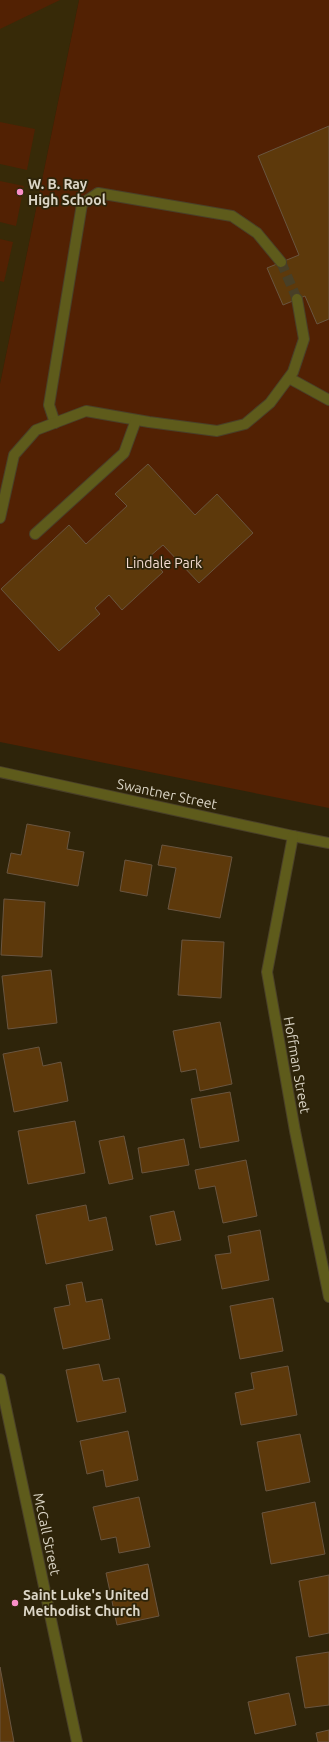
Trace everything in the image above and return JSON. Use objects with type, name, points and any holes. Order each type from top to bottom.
[{"type":"street","points":[[55,423],[48,405],[82,204],[98,193],[232,216],[257,233],[281,262]]},
{"type":"street","points":[[0,518],[14,455],[36,430],[86,412],[217,431],[245,424],[270,403],[293,372],[304,339],[297,299]]},
{"type":"street","points":[[289,378],[329,400]]},
{"type":"street","points":[[35,534],[124,453],[136,420]]},
{"type":"street","name":"Swantner Street","points":[[0,772],[329,843]]},
{"type":"street","name":"Hoffman Street","points":[[293,836],[267,972],[295,1131],[329,1298]]},
{"type":"street","name":"McCall Street","points":[[0,1379],[77,1742]]},
{"type":"shaded area","name":"W. B. Ray High School","points":[[0,0],[79,0],[0,384]]},
{"type":"green space","points":[[0,0],[60,0],[0,29]]},
{"type":"green space","name":"Lindale Park","points":[[79,0],[329,0],[329,808],[0,742],[0,384]]},
{"type":"green space","points":[[0,122],[35,129],[27,170],[0,164]]},
{"type":"green space","points":[[0,181],[24,186],[16,226],[0,222]]},
{"type":"green space","points":[[0,239],[13,242],[4,282],[0,281]]},
{"type":"building","points":[[329,126],[329,319],[317,324],[305,296],[283,305],[267,268],[299,255],[258,156]]},
{"type":"building","points":[[148,464],[195,515],[217,494],[253,533],[199,583],[163,545],[149,557],[163,572],[122,610],[109,595],[95,608],[100,614],[59,651],[1,589],[69,525],[86,544],[127,506],[115,494]]},
{"type":"building","points":[[27,824],[70,832],[67,849],[84,852],[78,886],[7,873],[11,853],[21,855]]},
{"type":"building","points":[[162,845],[232,857],[220,918],[168,909],[176,868],[158,865]]},
{"type":"building","points":[[125,860],[152,865],[147,896],[120,891]]},
{"type":"building","points":[[4,899],[45,902],[42,957],[1,955]]},
{"type":"building","points":[[182,940],[224,942],[221,998],[178,995]]},
{"type":"building","points":[[51,970],[57,1023],[8,1029],[2,976]]},
{"type":"building","points":[[220,1022],[232,1084],[200,1091],[196,1069],[181,1072],[173,1031]]},
{"type":"building","points":[[39,1047],[43,1066],[61,1062],[68,1101],[14,1112],[3,1054]]},
{"type":"building","points":[[230,1092],[239,1141],[200,1148],[191,1099]]},
{"type":"building","points":[[75,1121],[85,1173],[28,1184],[18,1131]]},
{"type":"building","points":[[124,1136],[133,1179],[109,1184],[99,1141]]},
{"type":"building","points":[[184,1139],[189,1165],[142,1173],[138,1148]]},
{"type":"building","points":[[246,1160],[257,1216],[223,1223],[215,1186],[199,1189],[195,1170]]},
{"type":"building","points":[[86,1205],[89,1221],[106,1217],[113,1250],[46,1264],[36,1215]]},
{"type":"building","points":[[174,1211],[181,1240],[156,1245],[150,1216]]},
{"type":"building","points":[[260,1230],[269,1280],[222,1289],[215,1255],[231,1253],[228,1236]]},
{"type":"building","points":[[82,1282],[86,1302],[102,1299],[110,1339],[63,1349],[54,1308],[70,1305],[66,1285]]},
{"type":"building","points":[[273,1298],[283,1351],[240,1359],[230,1306]]},
{"type":"building","points":[[99,1364],[103,1381],[119,1378],[126,1412],[77,1422],[66,1370]]},
{"type":"building","points":[[288,1366],[297,1415],[241,1425],[235,1393],[254,1389],[251,1373]]},
{"type":"building","points":[[128,1431],[138,1480],[106,1487],[103,1470],[87,1474],[80,1441]]},
{"type":"building","points":[[300,1434],[310,1482],[266,1491],[257,1442]]},
{"type":"building","points":[[139,1497],[150,1547],[119,1553],[116,1537],[101,1540],[93,1507]]},
{"type":"building","points":[[315,1502],[325,1554],[271,1564],[262,1513]]},
{"type":"building","points":[[148,1564],[159,1616],[117,1625],[106,1573]]},
{"type":"building","points":[[329,1575],[329,1633],[309,1637],[299,1581]]},
{"type":"building","points":[[329,1652],[329,1705],[305,1708],[296,1657]]},
{"type":"building","points":[[0,1667],[14,1742],[0,1742]]},
{"type":"building","points":[[289,1693],[296,1725],[255,1734],[248,1702]]},
{"type":"building","points":[[329,1730],[329,1742],[318,1742],[316,1733]]},
{"type":"tunnel","points":[[281,262],[297,299]]},
{"type":"place","name":"W. B. Ray High School","points":[[20,192]]},
{"type":"place","name":"Saint Luke's United Methodist Church","points":[[15,1603]]}]
